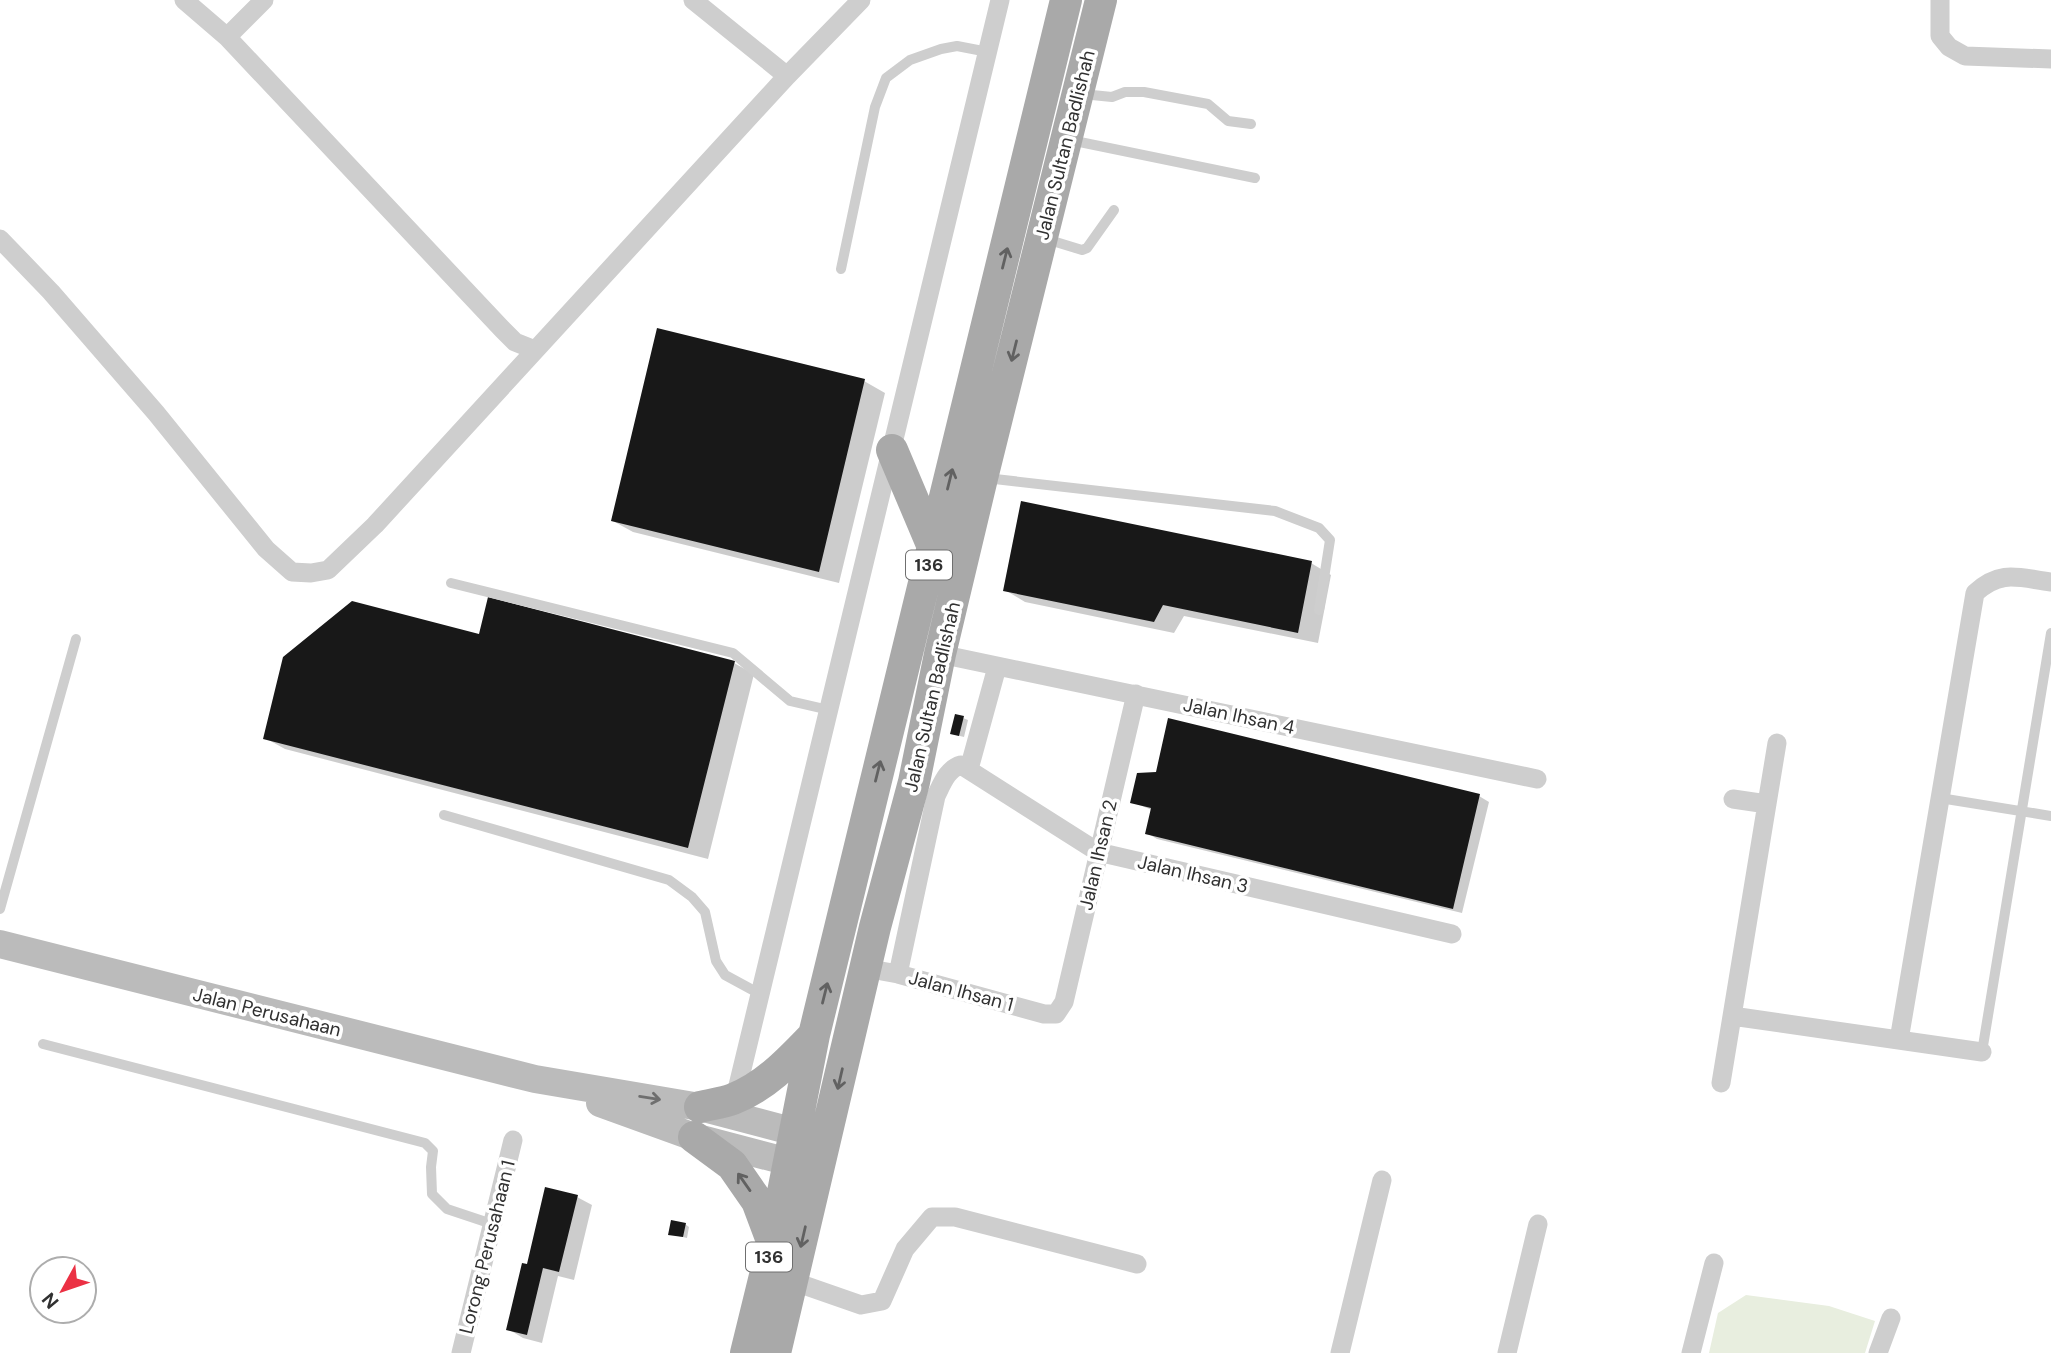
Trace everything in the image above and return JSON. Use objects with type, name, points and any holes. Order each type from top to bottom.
[{"type":"main road","name":"Jalan Sultan Badlishah","points":[[746,1353],[773,1243],[814,1035],[1066,0]]},
{"type":"main road","name":"Jalan Sultan Badlishah","points":[[775,1353],[865,968],[914,782],[940,654],[982,478],[1101,0]]},
{"type":"main road","points":[[892,450],[933,547]]},
{"type":"main road","name":"Jalan Perusahaan","points":[[0,944],[535,1079],[700,1107],[791,1146],[819,1171]]},
{"type":"main road","points":[[700,1107],[735,1098],[760,1085],[782,1068],[814,1035]]},
{"type":"main road","name":"Jalan Perusahaan","points":[[535,1079],[694,1137],[791,1146],[826,1140]]},
{"type":"main road","points":[[694,1137],[732,1165],[757,1202],[773,1243]]},
{"type":"street","points":[[184,0],[227,37],[515,342],[535,349]]},
{"type":"street","points":[[227,37],[264,0]]},
{"type":"street","points":[[694,0],[786,76]]},
{"type":"street","points":[[0,240],[51,292],[156,413],[266,550],[292,572],[328,570],[375,525],[786,76],[861,0]]},
{"type":"street","points":[[735,1098],[1000,0]]},
{"type":"street","points":[[1940,0],[1940,36],[1949,47],[1965,56],[2051,59]]},
{"type":"street","points":[[1899,1040],[1975,593],[1988,581],[2007,576],[2051,582]]},
{"type":"street","name":"Jalan Ihsan 4","points":[[940,654],[1537,779]]},
{"type":"street","points":[[898,974],[936,796],[945,778],[962,768],[997,667]]},
{"type":"street","name":"Jalan Ihsan 2","points":[[1056,1014],[1064,1002],[1136,694]]},
{"type":"street","points":[[1721,1083],[1777,743]]},
{"type":"street","name":"Jalan Ihsan 3","points":[[962,768],[1098,852],[1452,934]]},
{"type":"street","points":[[1733,799],[1767,804]]},
{"type":"street","name":"Jalan Ihsan 1","points":[[865,968],[898,974],[1044,1014],[1056,1014]]},
{"type":"street","points":[[1732,1016],[1982,1052]]},
{"type":"street","name":"Lorong Perusahaan 1","points":[[461,1353],[513,1140]]},
{"type":"street","points":[[1340,1353],[1382,1180]]},
{"type":"street","points":[[792,1281],[861,1305],[882,1301],[905,1249],[932,1217],[955,1217],[1137,1264]]},
{"type":"street","points":[[1507,1353],[1538,1224]]},
{"type":"street","points":[[1691,1353],[1714,1263]]},
{"type":"street","points":[[1878,1353],[1891,1318]]},
{"type":"lane","points":[[841,269],[875,107],[886,78],[911,60],[941,49],[957,46],[989,52]]},
{"type":"lane","points":[[1078,93],[1112,97],[1125,92],[1144,92],[1208,104],[1228,121],[1251,124]]},
{"type":"lane","points":[[1066,139],[1255,178]]},
{"type":"lane","points":[[1042,238],[1082,250],[1087,248],[1114,210]]},
{"type":"lane","points":[[982,478],[1275,511],[1319,528],[1330,540],[1319,610]]},
{"type":"lane","points":[[451,583],[733,653],[790,701],[829,710]]},
{"type":"lane","points":[[1982,1052],[2051,634]]},
{"type":"lane","points":[[0,909],[76,639]]},
{"type":"lane","points":[[1940,798],[2051,816]]},
{"type":"lane","points":[[444,815],[669,880],[692,897],[705,912],[716,961],[724,975],[760,994]]},
{"type":"lane","points":[[43,1044],[425,1143],[433,1151],[432,1194],[447,1209],[492,1224]]},
{"type":"green space","points":[[1746,1295],[1829,1306],[1875,1321],[1865,1353],[1709,1353],[1718,1313]]},
{"type":"building","points":[[657,328],[865,379],[819,572],[611,521]]},
{"type":"building","points":[[1021,501],[1312,561],[1298,633],[1163,605],[1154,622],[1003,591]]},
{"type":"building","points":[[488,597],[735,661],[688,848],[263,739],[283,657],[352,601],[479,634]]},
{"type":"building","points":[[955,714],[964,716],[959,736],[950,734]]},
{"type":"building","points":[[1168,718],[1480,794],[1453,909],[1145,834],[1151,808],[1130,803],[1137,773],[1156,772]]},
{"type":"building","points":[[545,1187],[578,1195],[559,1272],[543,1268],[527,1335],[506,1330],[522,1263],[527,1264]]},
{"type":"building","points":[[671,1220],[686,1223],[683,1237],[668,1235]]}]
